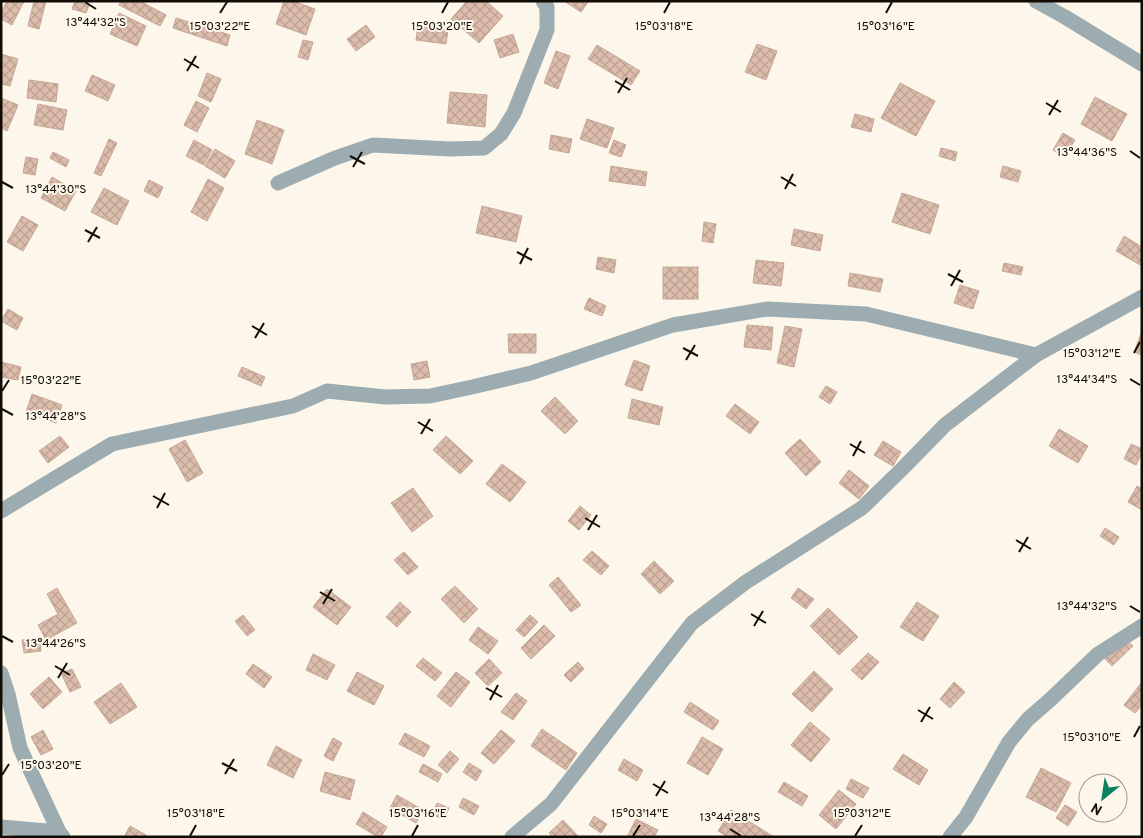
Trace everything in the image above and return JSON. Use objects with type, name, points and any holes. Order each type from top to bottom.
[{"type":"street","points":[[278,183],[373,144],[450,149],[484,148],[501,134],[514,113],[546,30],[547,7],[543,1]]},
{"type":"street","points":[[1036,1],[1066,17],[1142,64]]},
{"type":"street","points":[[512,837],[551,804],[692,623],[746,582],[862,508],[945,425],[1036,355],[1142,297]]},
{"type":"street","points":[[1,511],[112,444],[293,406],[327,390],[385,396],[430,396],[531,373],[673,324],[767,309],[866,314],[1036,355]]},
{"type":"street","points":[[950,837],[966,816],[1009,742],[1028,719],[1098,654],[1142,626]]},
{"type":"street","points":[[1,673],[8,694],[20,748],[61,834]]},
{"type":"street","points":[[1,827],[61,834]]},
{"type":"building","points":[[7,1],[24,1],[12,25],[1,19],[1,13]]},
{"type":"building","points":[[34,1],[46,1],[39,29],[28,26]]},
{"type":"building","points":[[75,1],[89,5],[86,13],[72,9]]},
{"type":"building","points":[[121,1],[140,1],[166,15],[160,26],[119,5]]},
{"type":"building","points":[[284,1],[293,1],[315,9],[306,35],[276,24]]},
{"type":"building","points":[[467,1],[486,1],[503,16],[479,43],[451,19]]},
{"type":"building","points":[[564,1],[588,1],[588,2],[581,12]]},
{"type":"building","points":[[119,13],[146,26],[137,46],[110,34]]},
{"type":"building","points":[[176,18],[230,35],[227,46],[173,28]]},
{"type":"building","points":[[366,25],[375,37],[356,51],[347,39]]},
{"type":"building","points":[[418,26],[448,30],[446,44],[416,40]]},
{"type":"building","points":[[513,34],[519,52],[500,58],[494,40]]},
{"type":"building","points":[[303,40],[313,42],[308,60],[298,57]]},
{"type":"building","points":[[757,44],[777,51],[766,80],[745,72]]},
{"type":"building","points":[[597,45],[640,71],[631,85],[588,59]]},
{"type":"building","points":[[556,51],[570,56],[558,89],[544,83]]},
{"type":"building","points":[[1,54],[18,59],[10,86],[1,84]]},
{"type":"building","points":[[207,73],[221,79],[211,102],[198,96]]},
{"type":"building","points":[[92,75],[115,85],[108,101],[85,91]]},
{"type":"building","points":[[29,80],[58,84],[56,102],[27,98]]},
{"type":"building","points":[[900,83],[935,101],[916,136],[881,118]]},
{"type":"building","points":[[450,92],[487,95],[485,127],[447,123]]},
{"type":"building","points":[[1095,97],[1127,114],[1112,141],[1081,124]]},
{"type":"building","points":[[1,98],[18,105],[7,131],[1,128]]},
{"type":"building","points":[[196,101],[209,108],[197,132],[184,125]]},
{"type":"building","points":[[38,104],[67,110],[63,130],[34,125]]},
{"type":"building","points":[[855,114],[874,119],[871,132],[851,127]]},
{"type":"building","points":[[587,119],[614,128],[607,148],[580,139]]},
{"type":"building","points":[[257,120],[284,130],[272,164],[245,154]]},
{"type":"building","points":[[1063,133],[1075,140],[1064,157],[1053,150]]},
{"type":"building","points":[[551,135],[572,139],[569,153],[549,149]]},
{"type":"building","points":[[109,139],[117,143],[101,176],[94,173]]},
{"type":"building","points":[[194,140],[212,150],[204,165],[186,156]]},
{"type":"building","points":[[614,140],[626,145],[621,157],[609,153]]},
{"type":"building","points":[[941,148],[957,152],[955,161],[939,156]]},
{"type":"building","points":[[215,149],[235,161],[225,178],[205,166]]},
{"type":"building","points":[[53,152],[69,160],[66,167],[50,158]]},
{"type":"building","points":[[26,157],[38,159],[35,175],[23,173]]},
{"type":"building","points":[[611,166],[647,172],[645,186],[609,181]]},
{"type":"building","points":[[1003,166],[1021,171],[1018,182],[1000,177]]},
{"type":"building","points":[[52,177],[76,191],[65,211],[41,198]]},
{"type":"building","points":[[208,179],[224,188],[207,221],[191,212]]},
{"type":"building","points":[[149,180],[163,187],[158,198],[144,191]]},
{"type":"building","points":[[104,188],[129,201],[117,225],[91,212]]},
{"type":"building","points":[[902,193],[939,205],[930,234],[892,222]]},
{"type":"building","points":[[482,206],[522,216],[516,242],[476,233]]},
{"type":"building","points":[[22,216],[38,225],[23,251],[7,242]]},
{"type":"building","points":[[704,222],[716,224],[713,243],[702,241]]},
{"type":"building","points":[[794,229],[823,235],[820,251],[791,245]]},
{"type":"building","points":[[1124,236],[1142,247],[1142,266],[1116,251]]},
{"type":"building","points":[[598,257],[616,260],[614,273],[596,269]]},
{"type":"building","points":[[756,260],[784,263],[781,286],[753,283]]},
{"type":"building","points":[[1004,263],[1023,267],[1021,275],[1002,271]]},
{"type":"building","points":[[663,267],[698,267],[698,299],[663,299]]},
{"type":"building","points":[[850,273],[883,279],[880,292],[848,286]]},
{"type":"building","points":[[960,285],[979,291],[973,309],[954,303]]},
{"type":"building","points":[[589,298],[606,306],[602,316],[584,309]]},
{"type":"building","points":[[8,309],[23,318],[17,330],[1,321]]},
{"type":"building","points":[[747,325],[773,327],[771,350],[744,347]]},
{"type":"building","points":[[785,326],[802,329],[794,367],[777,363]]},
{"type":"building","points":[[1142,331],[1142,355],[1134,352]]},
{"type":"building","points":[[508,334],[536,334],[536,353],[509,353]]},
{"type":"building","points":[[634,360],[650,366],[642,391],[625,385]]},
{"type":"building","points":[[427,361],[430,377],[414,380],[411,364]]},
{"type":"building","points":[[1,362],[21,367],[18,380],[1,377]]},
{"type":"building","points":[[242,367],[265,377],[261,386],[238,376]]},
{"type":"building","points":[[826,386],[837,392],[830,404],[819,397]]},
{"type":"building","points":[[32,394],[62,405],[56,423],[26,412]]},
{"type":"building","points":[[555,397],[578,421],[565,434],[541,411]]},
{"type":"building","points":[[632,399],[663,407],[659,425],[628,418]]},
{"type":"building","points":[[735,404],[759,422],[750,434],[726,416]]},
{"type":"building","points":[[1059,429],[1088,446],[1078,463],[1049,446]]},
{"type":"building","points":[[60,436],[69,447],[48,463],[39,451]]},
{"type":"building","points":[[446,436],[473,461],[460,474],[433,450]]},
{"type":"building","points":[[800,439],[821,462],[806,476],[785,453]]},
{"type":"building","points":[[185,440],[203,473],[187,482],[169,449]]},
{"type":"building","points":[[883,441],[901,452],[893,466],[874,455]]},
{"type":"building","points":[[1131,444],[1142,449],[1136,465],[1124,459]]},
{"type":"building","points":[[502,464],[526,482],[510,502],[486,484]]},
{"type":"building","points":[[849,470],[869,486],[859,499],[839,483]]},
{"type":"building","points":[[1137,486],[1142,489],[1142,510],[1128,502]]},
{"type":"building","points":[[413,488],[433,516],[412,532],[391,503]]},
{"type":"building","points":[[580,506],[591,515],[579,530],[568,521]]},
{"type":"building","points":[[1105,528],[1119,537],[1114,545],[1100,536]]},
{"type":"building","points":[[592,551],[609,566],[601,575],[583,560]]},
{"type":"building","points":[[404,552],[418,567],[408,575],[394,560]]},
{"type":"building","points":[[654,561],[674,581],[660,594],[641,574]]},
{"type":"building","points":[[558,577],[581,605],[571,612],[549,585]]},
{"type":"building","points":[[455,586],[478,609],[464,623],[441,599]]},
{"type":"building","points":[[57,588],[77,623],[46,640],[38,625],[58,614],[47,594]]},
{"type":"building","points":[[798,588],[814,599],[806,609],[791,598]]},
{"type":"building","points":[[327,589],[351,607],[337,625],[313,607]]},
{"type":"building","points":[[400,602],[411,612],[397,627],[386,617]]},
{"type":"building","points":[[917,602],[939,616],[923,641],[900,627]]},
{"type":"building","points":[[828,608],[858,637],[839,655],[810,626]]},
{"type":"building","points":[[243,615],[255,630],[247,636],[235,621]]},
{"type":"building","points":[[530,615],[538,622],[524,637],[516,630]]},
{"type":"building","points":[[544,625],[555,636],[531,659],[521,648]]},
{"type":"building","points":[[478,627],[498,641],[488,654],[469,640]]},
{"type":"building","points":[[40,638],[41,651],[24,653],[22,640]]},
{"type":"building","points":[[1125,638],[1133,646],[1112,666],[1104,658]]},
{"type":"building","points":[[868,653],[879,662],[862,680],[851,670]]},
{"type":"building","points":[[313,654],[335,665],[327,680],[306,670]]},
{"type":"building","points":[[423,658],[442,673],[435,681],[416,666]]},
{"type":"building","points":[[489,659],[502,673],[488,686],[475,673]]},
{"type":"building","points":[[578,662],[584,669],[571,682],[564,675]]},
{"type":"building","points":[[253,664],[272,677],[264,688],[246,674]]},
{"type":"building","points":[[72,669],[81,687],[70,692],[61,673]]},
{"type":"building","points":[[814,671],[833,689],[812,712],[792,694]]},
{"type":"building","points":[[357,672],[384,686],[374,705],[347,691]]},
{"type":"building","points":[[456,672],[470,682],[451,707],[437,696]]},
{"type":"building","points":[[49,677],[62,692],[43,709],[30,694]]},
{"type":"building","points":[[954,682],[965,692],[950,708],[940,699]]},
{"type":"building","points":[[1142,682],[1142,705],[1135,713],[1124,705]]},
{"type":"building","points":[[121,683],[137,707],[110,724],[94,702]]},
{"type":"building","points":[[516,693],[527,701],[513,720],[501,712]]},
{"type":"building","points":[[690,702],[719,721],[713,730],[684,712]]},
{"type":"building","points":[[810,722],[830,739],[811,762],[791,745]]},
{"type":"building","points":[[542,729],[577,753],[566,770],[531,746]]},
{"type":"building","points":[[43,730],[53,749],[41,755],[31,737]]},
{"type":"building","points":[[501,730],[515,741],[494,764],[481,753]]},
{"type":"building","points":[[405,733],[430,746],[424,757],[399,744]]},
{"type":"building","points":[[702,737],[723,749],[708,775],[687,763]]},
{"type":"building","points":[[333,738],[342,743],[333,761],[324,756]]},
{"type":"building","points":[[276,746],[302,760],[293,778],[267,765]]},
{"type":"building","points":[[450,751],[459,759],[447,773],[438,765]]},
{"type":"building","points":[[903,754],[928,770],[919,785],[893,769]]},
{"type":"building","points":[[624,759],[643,770],[637,781],[618,770]]},
{"type":"building","points":[[469,763],[482,771],[476,781],[463,772]]},
{"type":"building","points":[[423,764],[442,774],[438,782],[419,772]]},
{"type":"building","points":[[1041,768],[1071,783],[1056,812],[1026,797]]},
{"type":"building","points":[[325,772],[355,780],[350,800],[320,791]]},
{"type":"building","points":[[851,779],[869,788],[863,798],[846,789]]},
{"type":"building","points":[[784,782],[808,796],[802,806],[778,792]]},
{"type":"building","points":[[839,790],[856,804],[836,829],[819,815]]},
{"type":"building","points":[[397,795],[423,810],[416,823],[390,808]]},
{"type":"building","points":[[463,798],[479,806],[474,815],[459,807]]},
{"type":"building","points":[[437,803],[449,808],[444,819],[432,815]]},
{"type":"building","points":[[1065,805],[1077,812],[1068,826],[1056,818]]},
{"type":"building","points":[[731,810],[774,837],[728,837],[718,831]]},
{"type":"building","points":[[363,812],[387,827],[381,837],[356,824]]},
{"type":"building","points":[[594,816],[607,824],[601,833],[589,825]]},
{"type":"building","points":[[636,819],[658,830],[654,837],[627,837]]},
{"type":"building","points":[[563,820],[579,837],[553,837],[549,833]]},
{"type":"building","points":[[130,826],[146,835],[145,837],[124,837]]}]
